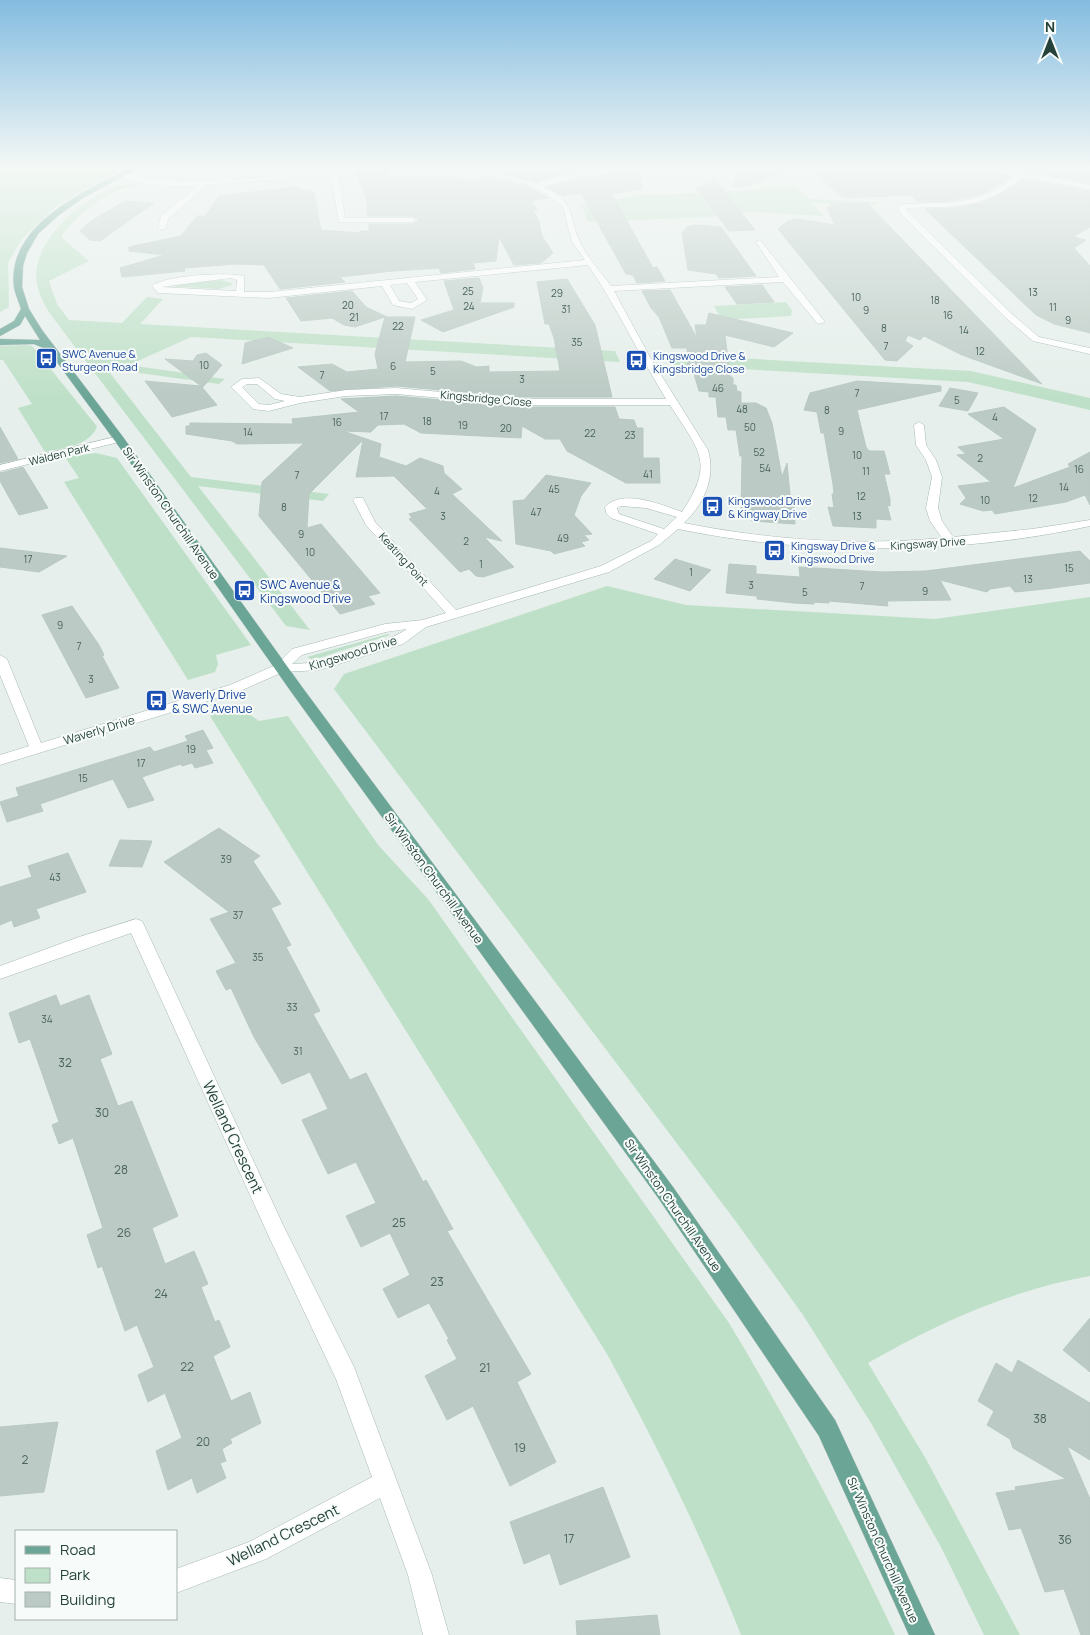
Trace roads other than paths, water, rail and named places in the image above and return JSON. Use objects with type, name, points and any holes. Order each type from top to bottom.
[{"type":"main road","name":"Sir Winston Churchill Avenue","points":[[28,244],[23,253],[19,266],[18,287],[25,309],[38,331],[119,439],[281,668],[666,1193],[827,1428],[922,1635]]},
{"type":"main road","points":[[0,333],[17,323],[25,309]]},
{"type":"main road","points":[[0,340],[38,331]]},
{"type":"main road","points":[[0,340],[34,341],[50,348]]},
{"type":"street","name":"Kingswood Drive","points":[[281,668],[297,652],[385,628],[424,624],[605,569],[643,551],[685,516],[702,490],[707,472],[706,461],[698,440],[646,359],[609,289],[578,244]]},
{"type":"street","points":[[762,244],[785,279],[821,322]]},
{"type":"street","points":[[936,244],[1010,317],[1036,339],[1090,351]]},
{"type":"street","points":[[240,294],[241,278],[238,277],[164,282],[156,286],[158,290],[240,294],[292,293],[589,262]]},
{"type":"street","points":[[609,289],[785,279]]},
{"type":"street","points":[[385,284],[397,304],[407,306],[420,304],[423,300],[410,281]]},
{"type":"street","name":"Kingsbridge Close","points":[[300,400],[278,397],[259,381],[245,381],[236,387],[256,407],[269,408],[300,400],[346,393],[396,391],[520,402],[674,402]]},
{"type":"street","points":[[919,426],[921,445],[931,460],[937,477],[932,508],[936,522],[950,541]]},
{"type":"street","name":"Walden Park","points":[[0,468],[119,439]]},
{"type":"street","name":"Keating Point","points":[[359,500],[370,522],[454,615]]},
{"type":"street","points":[[671,529],[615,516],[612,513],[612,507],[619,503],[631,501],[685,516]]},
{"type":"street","name":"Kingsway Drive","points":[[671,529],[774,542],[884,546],[1046,532],[1090,523]]},
{"type":"street","name":"Kingswood Drive","points":[[281,668],[310,668],[319,666],[398,641],[424,624]]},
{"type":"street","points":[[0,659],[38,749]]},
{"type":"street","name":"Waverly Drive","points":[[0,760],[235,688],[281,668]]},
{"type":"street","name":"Welland Crescent","points":[[0,973],[85,941],[136,925],[277,1233],[346,1375],[420,1575],[436,1635]]},
{"type":"street","name":"Welland Crescent","points":[[178,1580],[207,1572],[319,1519],[386,1482]]},
{"type":"street","points":[[0,1590],[15,1592]]},
{"type":"place","name":"SWC Avenue & Sturgeon Road","points":[[46,359]]},
{"type":"place","name":"Kingswood Drive & Kingsbridge Close","points":[[637,361]]},
{"type":"place","name":"Kingswood Drive & Kingway Drive","points":[[712,506]]},
{"type":"place","name":"Kingsway Drive & Kingswood Drive","points":[[775,551]]},
{"type":"place","name":"SWC Avenue & Kingswood Drive","points":[[244,591]]},
{"type":"place","name":"Waverly Drive & SWC Avenue","points":[[156,701]]}]
